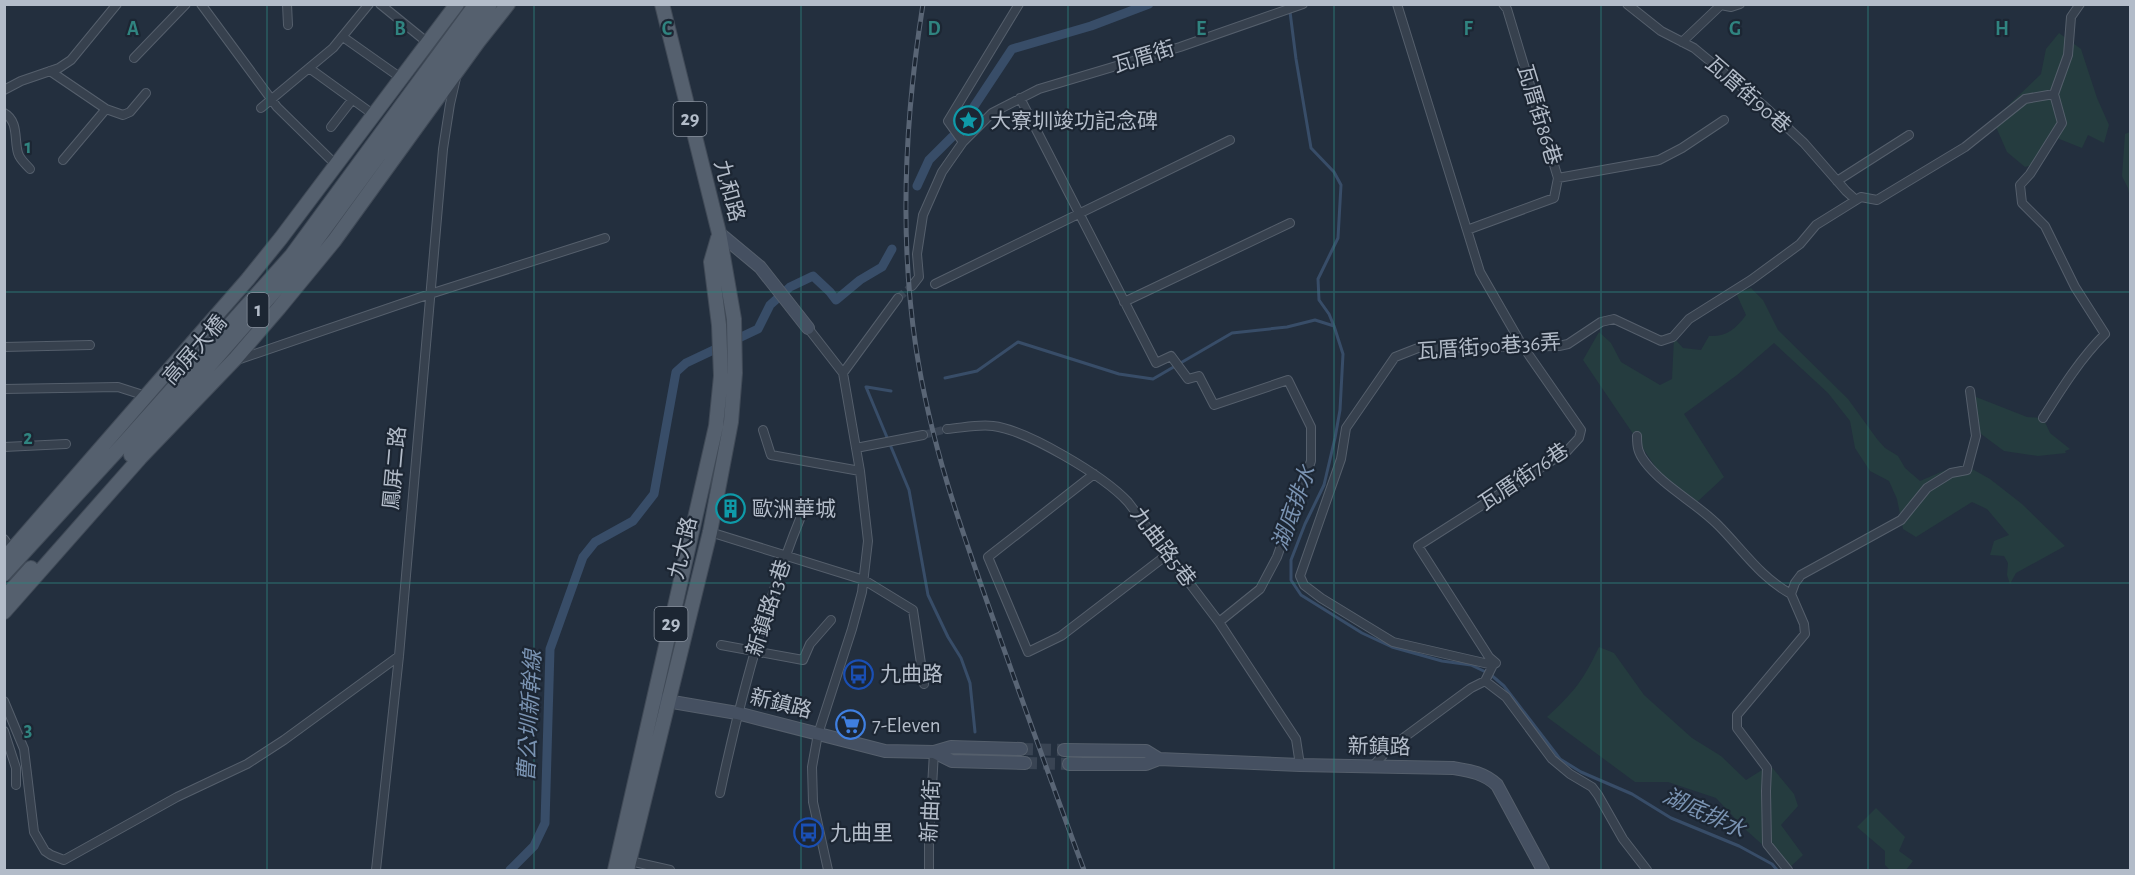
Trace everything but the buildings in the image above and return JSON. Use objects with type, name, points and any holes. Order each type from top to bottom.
[{"type":"main road","name":"1","points":[[7,549],[110,438],[281,238],[457,4]]},
{"type":"main road","name":"高屏大橋","points":[[4,574],[292,255],[476,4]]},
{"type":"main road","name":"高屏大橋","points":[[4,598],[301,261],[490,4]]},
{"type":"main road","name":"鳳屏二路","points":[[4,612],[140,458],[236,358],[334,241],[508,4]]},
{"type":"main road","name":"九和路","points":[[662,4],[719,233],[734,319],[728,374]]},
{"type":"main road","name":"29","points":[[719,233],[711,262],[728,374]]},
{"type":"main road","name":"九大路","points":[[629,866],[710,532],[731,422],[728,374]]},
{"type":"main road","name":"九大路","points":[[615,870],[728,374]]},
{"type":"street","points":[[4,90],[71,60],[117,4]]},
{"type":"street","points":[[134,58],[186,4]]},
{"type":"street","points":[[201,4],[272,100],[330,159]]},
{"type":"street","points":[[287,4],[288,25]]},
{"type":"street","points":[[380,4],[428,43]]},
{"type":"street","points":[[963,142],[948,121],[1018,4]]},
{"type":"street","name":"瓦厝街","points":[[912,286],[920,277],[917,254],[923,215],[942,172],[963,142],[992,113],[1039,89],[1180,46],[1303,4]]},
{"type":"street","points":[[1397,4],[1467,230]]},
{"type":"street","name":"瓦厝街86巷","points":[[1467,230],[1554,198],[1558,178],[1507,9],[1503,4]]},
{"type":"street","name":"瓦厝街90巷","points":[[1627,4],[1661,31],[1694,48],[1763,105],[1804,143],[1856,200]]},
{"type":"street","points":[[1682,42],[1721,5],[1731,7],[1740,4]]},
{"type":"street","points":[[2043,418],[2075,369],[2105,334],[2075,287],[2045,226],[2022,203],[2020,185],[2031,174],[2062,123],[2054,94],[2068,55],[2071,17],[2080,4]]},
{"type":"street","points":[[261,108],[343,37],[369,5]]},
{"type":"street","points":[[343,37],[401,78]]},
{"type":"street","points":[[309,68],[374,115]]},
{"type":"street","name":"鳳屏二路","points":[[376,870],[379,826],[391,744],[443,149],[450,104],[459,69]]},
{"type":"street","points":[[50,71],[106,109],[123,115],[127,114],[146,93]]},
{"type":"street","points":[[1856,200],[1864,197],[1877,200],[1965,147],[2025,99],[2054,94]]},
{"type":"street","points":[[1020,98],[1156,363],[1171,356],[1188,379],[1199,376],[1214,405],[1288,380],[1311,426],[1311,461],[1277,556],[1260,589],[1219,622]]},
{"type":"street","points":[[331,127],[352,99]]},
{"type":"street","points":[[63,160],[106,109]]},
{"type":"street","points":[[4,113],[11,116],[18,154],[30,169]]},
{"type":"street","points":[[1558,178],[1659,160],[1682,148],[1724,120]]},
{"type":"street","points":[[1837,181],[1909,135]]},
{"type":"street","points":[[935,284],[1230,140]]},
{"type":"street","name":"瓦厝街90巷36弄","points":[[1493,666],[1393,642],[1321,598],[1304,585],[1300,576],[1341,459],[1346,428],[1395,357],[1418,348],[1559,346],[1568,344],[1601,322],[1614,319],[1661,341],[1673,337],[1689,319],[1751,280],[1800,244],[1816,225],[1856,200]]},
{"type":"street","points":[[1124,302],[1290,223]]},
{"type":"street","name":"瓦厝街76巷","points":[[1467,230],[1480,272],[1522,345],[1581,430],[1580,438],[1567,451],[1418,546],[1489,657],[1496,663],[1493,666]]},
{"type":"street","points":[[719,233],[760,267],[776,285],[843,373],[860,471],[868,541],[864,580],[852,629],[818,734],[812,767],[813,802],[828,870]]},
{"type":"street","points":[[236,358],[240,359],[430,294],[605,238]]},
{"type":"street","points":[[843,373],[898,297]]},
{"type":"street","points":[[4,347],[90,345]]},
{"type":"street","points":[[4,389],[118,387],[146,396]]},
{"type":"street","points":[[1791,594],[1801,575],[1901,520],[1927,488],[1951,474],[1967,470],[1976,436],[1970,391]]},
{"type":"street","name":"九曲路5巷","points":[[947,429],[978,425],[994,426],[1032,439],[1116,489],[1219,622],[1296,739],[1300,765]]},
{"type":"street","points":[[763,430],[771,455],[860,471]]},
{"type":"street","points":[[856,448],[923,435]]},
{"type":"street","points":[[1636,436],[1637,450],[1646,463],[1663,481],[1718,525],[1763,574],[1791,594],[1804,624],[1805,634],[1737,715],[1737,728],[1767,768],[1767,844],[1788,870]]},
{"type":"street","points":[[4,447],[66,444]]},
{"type":"street","points":[[1094,474],[988,557],[1028,652],[1062,636],[1168,554]]},
{"type":"street","name":"新鎮路13巷","points":[[720,793],[736,713],[785,555],[806,504]]},
{"type":"street","points":[[710,532],[864,580],[913,610],[924,684]]},
{"type":"street","points":[[721,645],[803,660],[810,644],[831,620]]},
{"type":"street","points":[[4,701],[24,749],[34,832],[45,851],[64,860],[177,797],[247,764],[284,740],[399,656]]},
{"type":"street","points":[[1372,767],[1384,753],[1406,735],[1471,688],[1485,681],[1493,666]]},
{"type":"street","points":[[1485,681],[1506,697],[1552,759],[1570,774],[1592,787],[1599,795],[1623,839],[1647,870]]},
{"type":"street","name":"新鎮路","points":[[654,698],[736,713],[885,751],[934,752],[951,747],[1021,749]]},
{"type":"street","points":[[4,731],[16,768],[16,785]]},
{"type":"street","name":"新鎮路","points":[[1064,750],[1146,751],[1159,759]]},
{"type":"street","name":"新鎮路","points":[[934,752],[952,761],[1024,763]]},
{"type":"street","name":"新曲街","points":[[929,870],[928,839],[934,752]]},
{"type":"street","name":"新鎮路","points":[[1069,764],[1146,764],[1159,759],[1454,768],[1478,772],[1497,785],[1543,870]]},
{"type":"street","points":[[629,866],[670,870]]},
{"type":"green space","points":[[2059,33],[2081,49],[2097,98],[2109,125],[2104,143],[2088,135],[2082,148],[2057,138],[2041,163],[2025,167],[2007,152],[1993,120],[2041,74],[2046,49]]},
{"type":"green space","points":[[2130,132],[2130,199],[2122,176],[2125,134]]},
{"type":"green space","points":[[1751,288],[1763,300],[1778,330],[1848,399],[1877,439],[1885,448],[1898,456],[1905,468],[1920,481],[1948,469],[1965,465],[1990,479],[2022,504],[2065,546],[2016,573],[2010,584],[2007,575],[2008,563],[2004,556],[1990,555],[1994,541],[2009,535],[1987,509],[1972,502],[1916,537],[1903,529],[1897,499],[1889,481],[1870,471],[1855,448],[1850,421],[1828,393],[1774,343],[1737,375],[1684,414],[1724,477],[1696,503],[1667,484],[1583,360],[1599,332],[1611,343],[1621,362],[1660,385],[1672,379],[1674,338],[1683,348],[1701,350],[1709,336],[1721,335],[1730,331],[1746,315],[1736,293]]},
{"type":"green space","points":[[1971,395],[2027,417],[2043,418],[2050,433],[2070,449],[2065,451],[2066,453],[2038,456],[2004,451],[1969,425]]},
{"type":"green space","points":[[1599,647],[1614,653],[1644,695],[1692,738],[1721,756],[1746,780],[1770,765],[1794,794],[1798,806],[1781,825],[1803,855],[1787,870],[1782,870],[1765,847],[1716,798],[1668,782],[1635,782],[1547,717],[1577,685]]},
{"type":"green space","points":[[1876,808],[1905,837],[1899,851],[1913,861],[1906,870],[1890,870],[1885,865],[1885,851],[1857,827]]},
{"type":"waterway","name":"曹公圳新幹線","points":[[963,123],[1012,49],[1091,26],[1149,4]]},
{"type":"waterway","points":[[1289,4],[1311,148],[1334,172],[1341,185],[1338,238],[1318,279],[1319,300],[1334,326]]},
{"type":"waterway","name":"曹公圳新幹線","points":[[917,186],[929,160],[952,137]]},
{"type":"waterway","name":"曹公圳新幹線","points":[[510,870],[534,846],[545,823],[550,649],[583,557],[595,542],[633,521],[654,494],[676,372],[686,363],[758,329],[770,305],[790,287],[813,276],[836,300],[860,280],[882,267],[892,249]]},
{"type":"waterway","name":"湖底排水","points":[[945,378],[977,371],[1018,342],[1119,374],[1153,379],[1232,333],[1287,327],[1315,320],[1334,326],[1343,354],[1340,410],[1324,485],[1291,560],[1291,580],[1301,595],[1362,633],[1392,647],[1442,661],[1471,665],[1490,674],[1504,686],[1560,759],[1581,772],[1632,794],[1671,818],[1739,846],[1772,864],[1777,870]]},
{"type":"waterway","points":[[866,387],[909,490],[928,595],[961,658],[970,683],[975,732]]},
{"type":"waterway","name":"湖底排水","points":[[867,387],[891,391]]},
{"type":"tunnel","points":[[898,298],[912,286]]},
{"type":"tunnel","points":[[923,435],[947,429]]},
{"type":"tunnel","points":[[1021,749],[1064,750]]},
{"type":"tunnel","points":[[1025,763],[1069,764]]},
{"type":"railway","points":[[923,4],[912,90],[906,176],[907,262],[922,385],[939,455],[960,524],[1084,870]]},
{"type":"place","name":"大寮圳竣功記念碑","points":[[969,121]]},
{"type":"place","name":"歐洲華城","points":[[731,509]]},
{"type":"place","name":"九曲路","points":[[859,674]]},
{"type":"place","name":"7-Eleven","points":[[851,725]]},
{"type":"place","name":"九曲里","points":[[809,833]]}]
